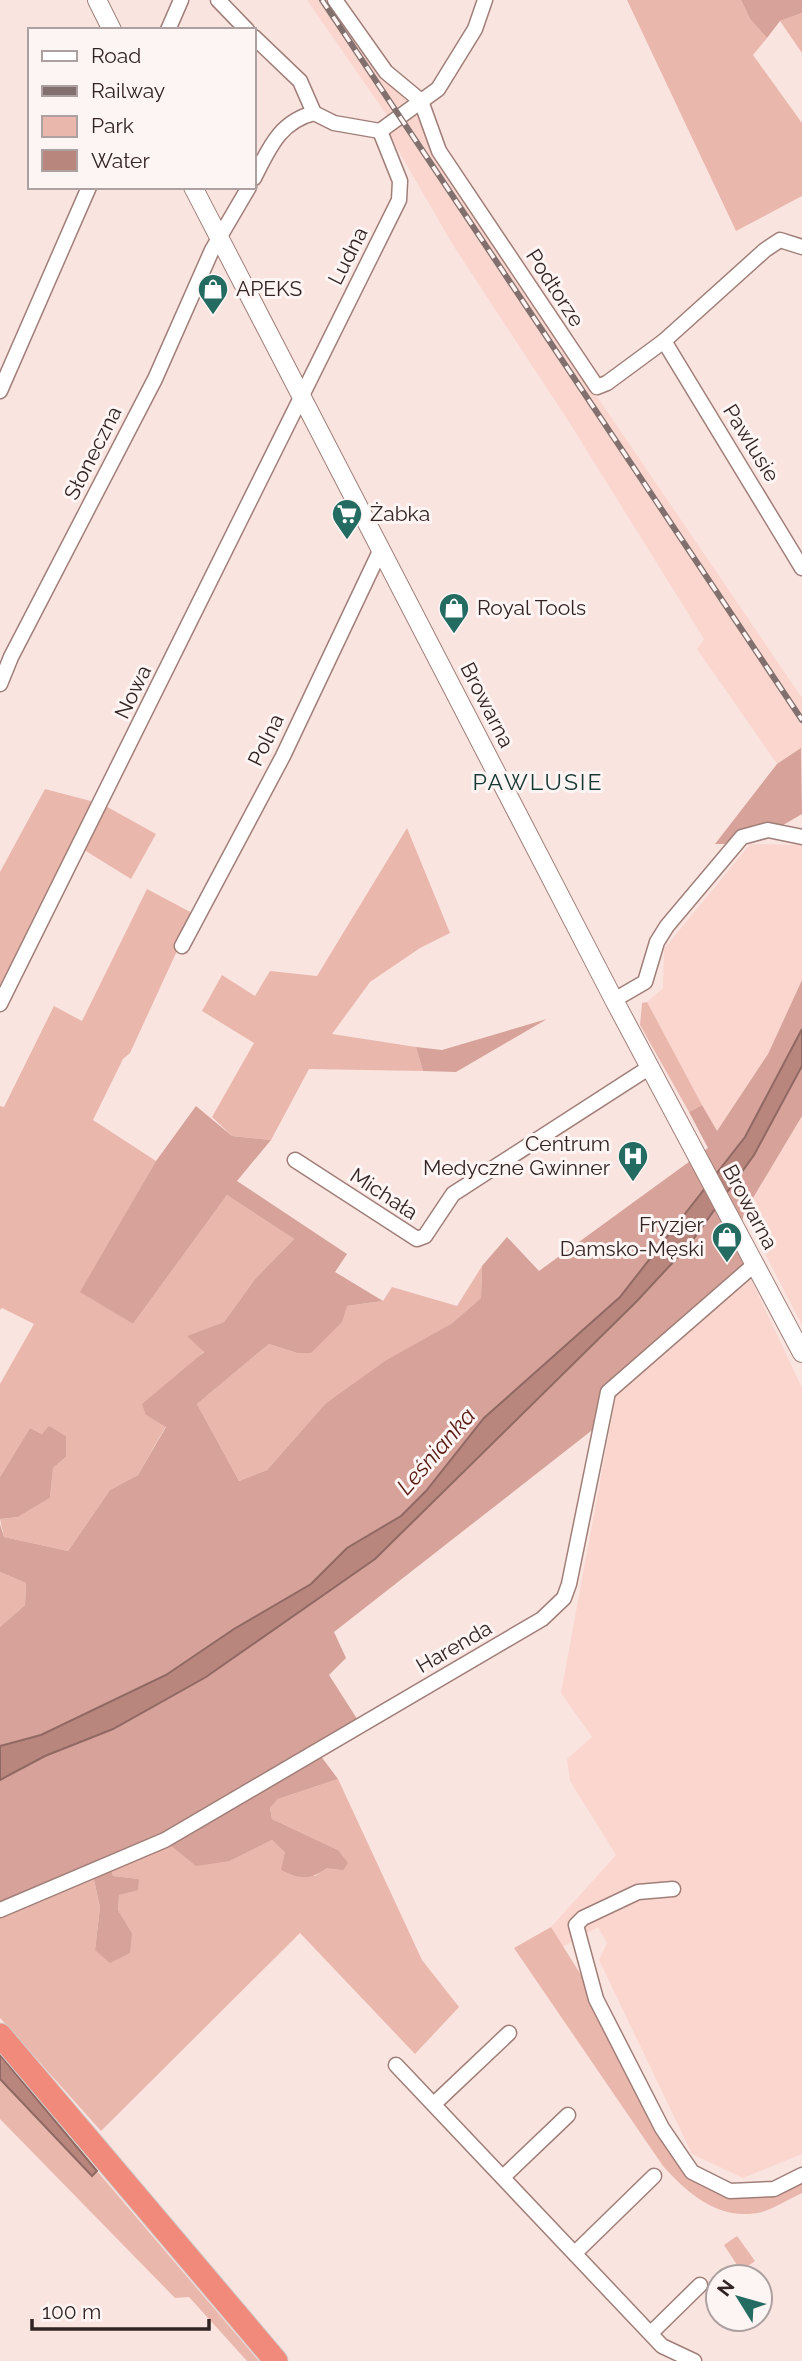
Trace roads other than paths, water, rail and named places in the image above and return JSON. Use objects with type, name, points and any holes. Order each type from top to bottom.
[{"type":"highway","points":[[0,2035],[276,2361]]},
{"type":"street","points":[[97,0],[111,28]]},
{"type":"street","points":[[169,28],[181,0]]},
{"type":"street","points":[[218,0],[245,28]]},
{"type":"street","points":[[335,0],[386,72],[421,101]]},
{"type":"street","points":[[256,39],[300,81],[314,113],[334,123],[380,131],[438,89],[475,29],[485,0]]},
{"type":"street","name":"Podtorze","points":[[421,101],[439,151],[597,387],[607,383],[664,341],[765,250],[780,240],[802,247]]},
{"type":"street","points":[[256,174],[283,127],[299,117],[314,113]]},
{"type":"street","name":"Ludna","points":[[301,396],[399,200],[400,181],[380,131]]},
{"type":"street","points":[[0,391],[88,189]]},
{"type":"street","name":"Browarna","points":[[194,189],[614,1000],[802,1353]]},
{"type":"street","name":"Słoneczna","points":[[0,684],[10,657],[155,379],[212,250],[248,189]]},
{"type":"street","name":"Pawlusie","points":[[664,341],[802,568]]},
{"type":"street","name":"Nowa","points":[[0,1004],[56,896],[301,396]]},
{"type":"street","name":"Polna","points":[[182,946],[283,756],[381,550]]},
{"type":"street","points":[[614,1000],[645,982],[657,942],[667,926],[742,837],[768,830],[802,837]]},
{"type":"street","name":"Michała","points":[[295,1160],[417,1239],[425,1236],[453,1194],[650,1067]]},
{"type":"street","name":"Harenda","points":[[0,1910],[164,1840],[542,1619],[564,1598],[569,1584],[608,1392],[755,1264]]},
{"type":"street","points":[[673,1889],[638,1892],[583,1918],[576,1925],[596,1999],[662,2129],[692,2172],[730,2191],[774,2189],[802,2175]]},
{"type":"street","points":[[434,2104],[509,2034]]},
{"type":"street","points":[[396,2065],[662,2346],[694,2361]]},
{"type":"street","points":[[503,2177],[568,2115]]},
{"type":"street","points":[[575,2253],[654,2176]]},
{"type":"street","points":[[651,2333],[700,2285]]},
{"type":"water","points":[[802,1029],[802,1066],[754,1155],[689,1245],[637,1301],[375,1559],[206,1677],[113,1729],[45,1756],[0,1780],[0,1746],[41,1735],[166,1675],[234,1629],[311,1584],[347,1548],[401,1516],[426,1491],[484,1418],[620,1297],[745,1137]]},
{"type":"water","points":[[0,2055],[97,2171],[92,2176],[0,2079]]},
{"type":"railway","points":[[322,0],[802,720]]},
{"type":"place","name":"APEKS","points":[[213,316]]},
{"type":"place","name":"Żabka","points":[[347,541]]},
{"type":"place","name":"Royal Tools","points":[[454,635]]},
{"type":"place","name":"Centrum Medyczne Gwinner","points":[[633,1183]]},
{"type":"place","name":"Fryzjer Damsko-Męski","points":[[727,1264]]},
{"type":"district","name":"PAWLUSIE","points":[[538,782]]},
{"type":"water label","name":"Leśnianka","points":[[436,1451]]}]
